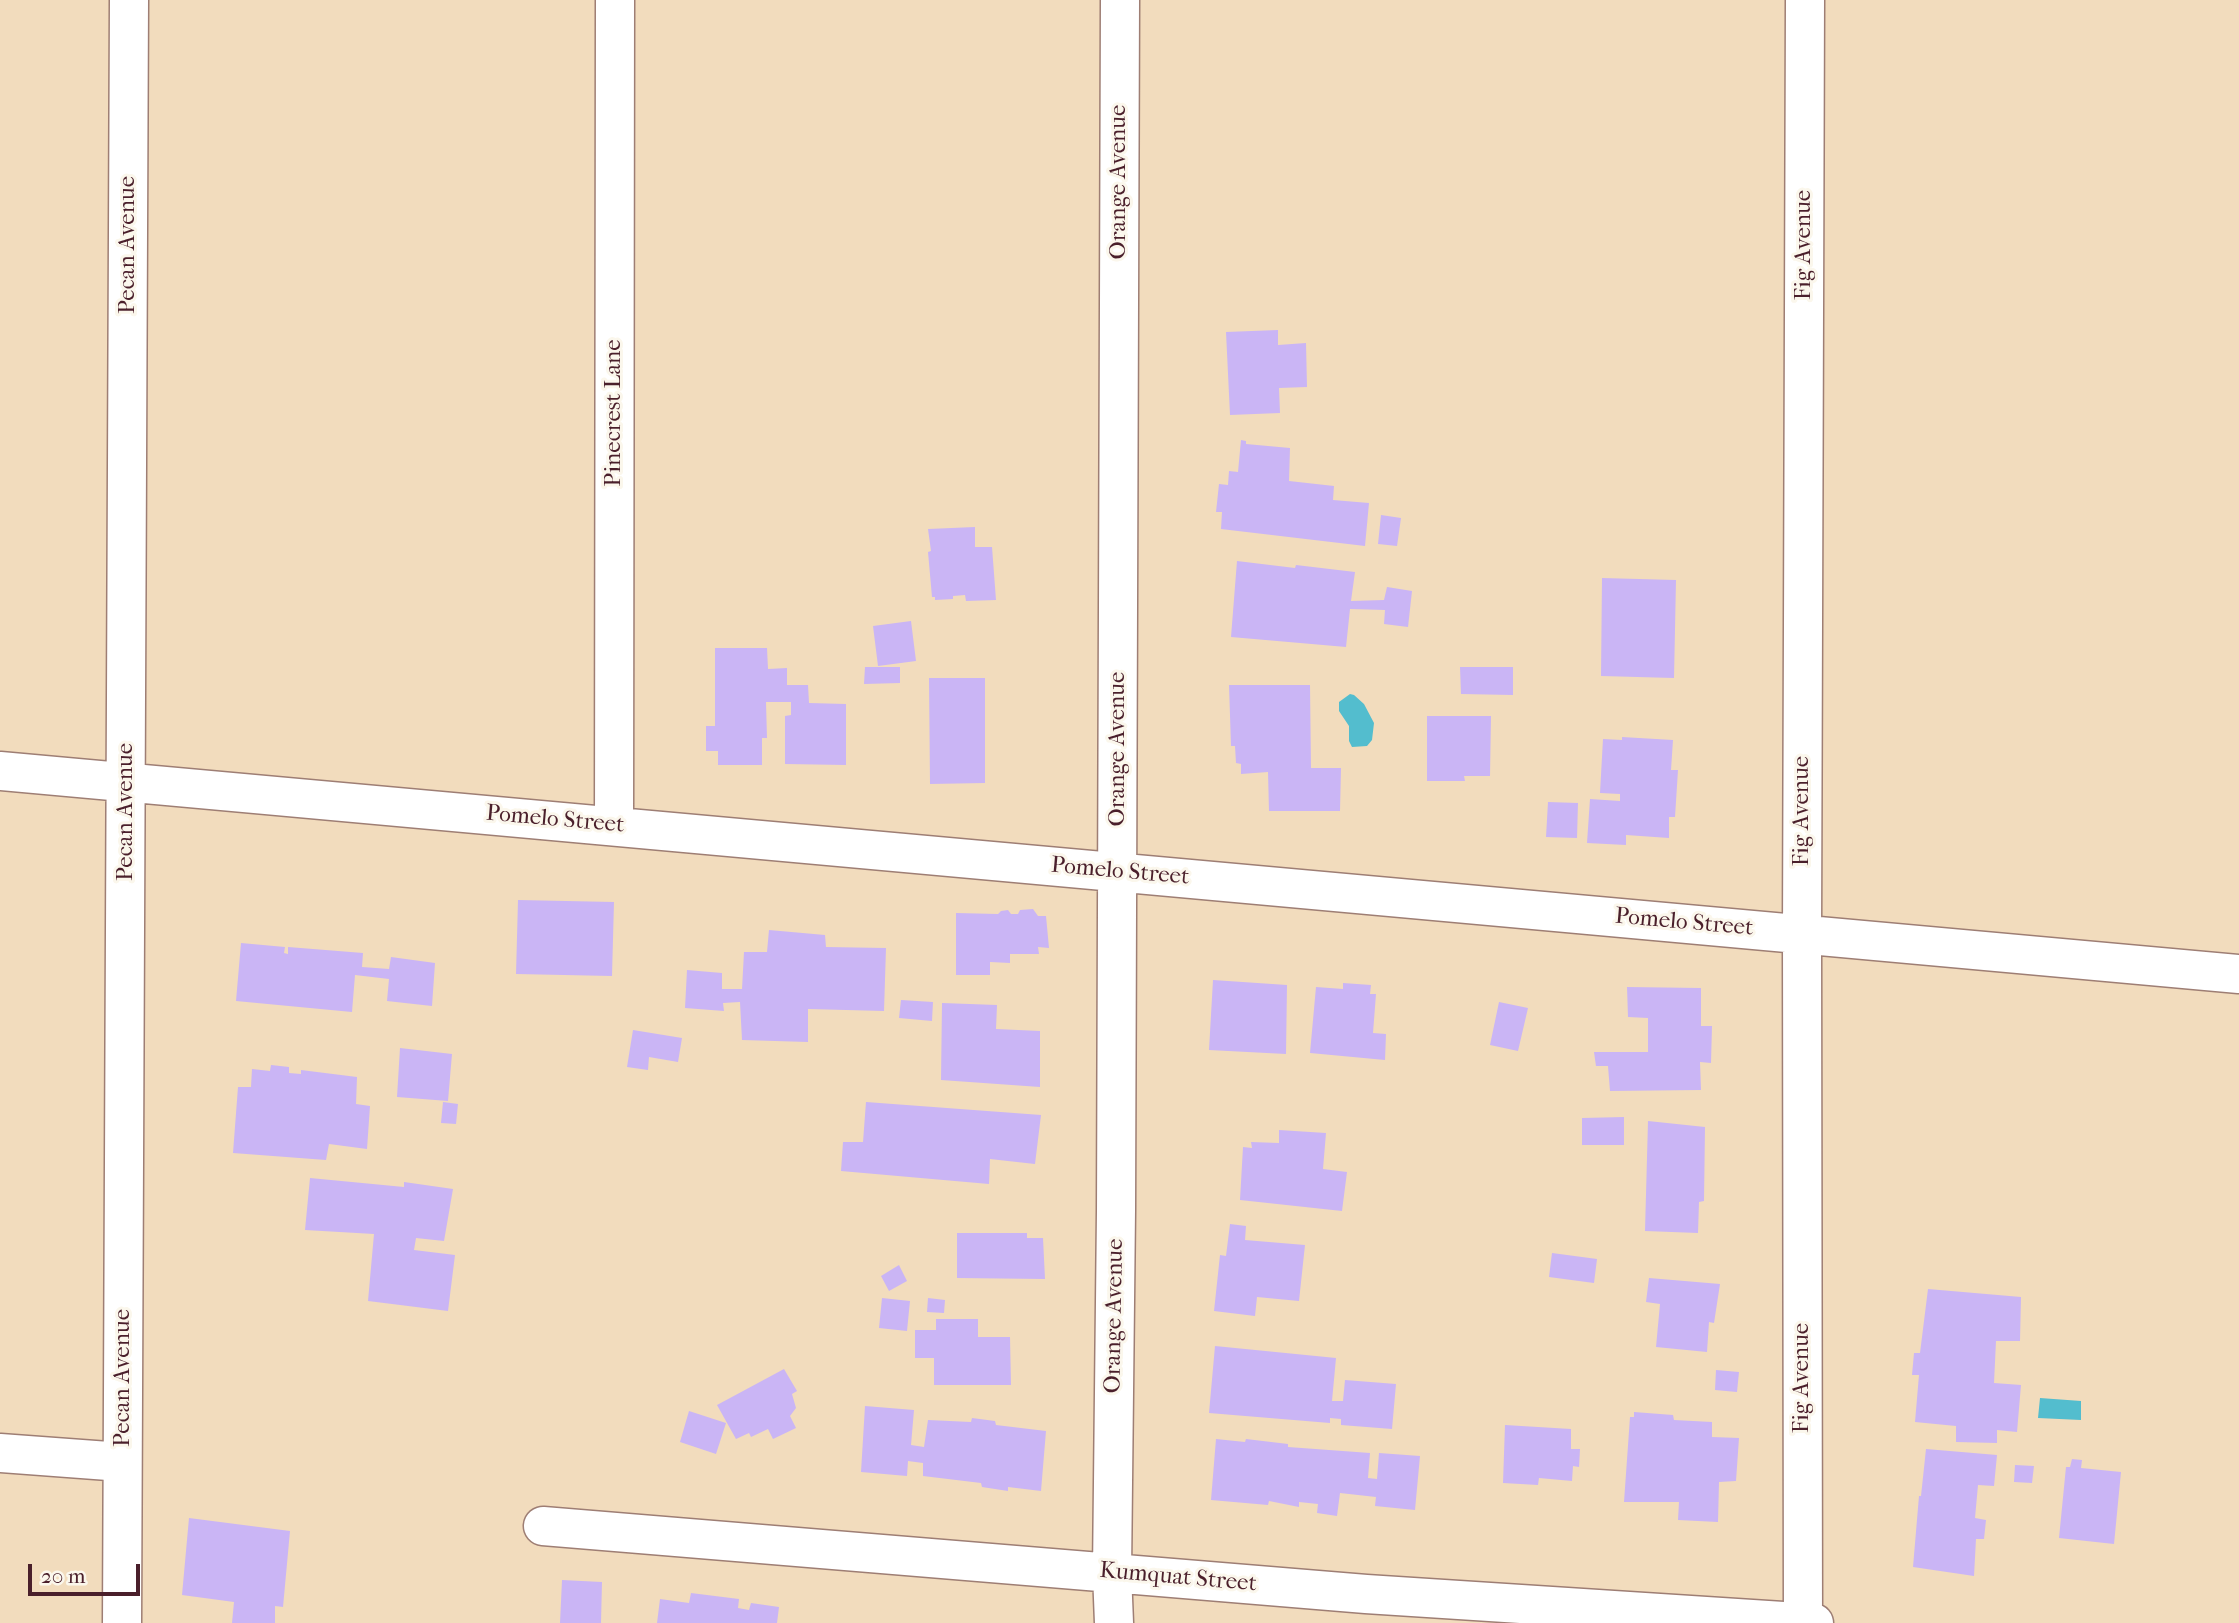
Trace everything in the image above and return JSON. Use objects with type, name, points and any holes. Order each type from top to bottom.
[{"type":"street","name":"Pecan Avenue","points":[[122,1623],[129,0]]},
{"type":"street","name":"Pinecrest Lane","points":[[614,826],[615,0]]},
{"type":"street","name":"Orange Avenue","points":[[1114,1623],[1112,1573],[1118,872],[1120,0]]},
{"type":"street","name":"Fig Avenue","points":[[1805,0],[1802,933],[1807,1623]]},
{"type":"street","name":"Pomelo Street","points":[[0,771],[2239,974]]},
{"type":"street","points":[[0,1453],[122,1462]]},
{"type":"street","name":"Kumquat Street","points":[[543,1526],[1366,1594],[1807,1623]]},
{"type":"water","points":[[1350,694],[1364,704],[1374,723],[1372,740],[1367,746],[1352,747],[1349,741],[1349,726],[1339,711],[1339,702]]},
{"type":"water","points":[[2040,1398],[2081,1401],[2081,1420],[2038,1418]]},
{"type":"building","points":[[1278,330],[1278,345],[1306,343],[1307,387],[1279,388],[1280,413],[1230,415],[1226,332]]},
{"type":"building","points":[[1241,440],[1246,441],[1246,444],[1290,448],[1289,481],[1334,486],[1333,500],[1369,503],[1365,546],[1221,529],[1222,512],[1216,512],[1219,484],[1228,485],[1229,471],[1238,472]]},
{"type":"building","points":[[1381,515],[1401,518],[1397,546],[1378,544]]},
{"type":"building","points":[[975,527],[975,547],[992,547],[996,600],[966,601],[965,595],[935,600],[935,597],[932,597],[928,529]]},
{"type":"building","points":[[1237,561],[1355,572],[1351,601],[1384,600],[1387,587],[1412,591],[1408,627],[1384,624],[1385,610],[1350,609],[1346,647],[1231,637]]},
{"type":"building","points":[[1602,578],[1676,580],[1674,678],[1601,676]]},
{"type":"building","points":[[911,621],[916,661],[878,666],[873,626]]},
{"type":"building","points":[[715,648],[767,648],[768,669],[787,668],[787,685],[808,685],[809,703],[846,704],[846,765],[785,764],[785,716],[791,715],[791,702],[766,702],[767,738],[762,738],[762,765],[718,765],[718,751],[706,751],[706,726],[715,726]]},
{"type":"building","points":[[865,667],[900,667],[900,683],[864,684]]},
{"type":"building","points":[[1460,667],[1513,667],[1513,695],[1461,694]]},
{"type":"building","points":[[929,678],[985,678],[985,783],[930,784]]},
{"type":"building","points":[[1229,685],[1310,685],[1311,768],[1341,768],[1340,811],[1269,811],[1268,772],[1241,774],[1241,764],[1236,763],[1235,746],[1231,746]]},
{"type":"building","points":[[1427,716],[1491,716],[1490,776],[1464,776],[1465,781],[1427,781]]},
{"type":"building","points":[[1622,737],[1673,740],[1671,770],[1678,770],[1675,817],[1669,817],[1669,838],[1626,835],[1626,845],[1587,843],[1590,799],[1620,801],[1620,794],[1600,793],[1603,739],[1622,740]]},
{"type":"building","points":[[1548,802],[1578,803],[1577,838],[1546,837]]},
{"type":"building","points":[[518,900],[614,902],[612,976],[516,974]]},
{"type":"building","points":[[1033,909],[1038,916],[1046,916],[1049,948],[1038,947],[1039,954],[1010,954],[1010,963],[990,962],[990,975],[956,975],[956,913],[998,914],[1008,910],[1011,914],[1018,914],[1020,910]]},
{"type":"building","points":[[769,930],[825,935],[826,947],[886,948],[884,1011],[808,1009],[808,1042],[742,1040],[740,1002],[723,1003],[724,1011],[685,1008],[687,970],[722,973],[722,989],[742,989],[744,952],[767,952]]},
{"type":"building","points":[[241,943],[285,947],[284,953],[288,954],[288,947],[363,953],[362,967],[389,969],[391,957],[435,963],[432,1006],[387,1001],[389,979],[355,975],[352,1012],[236,1001]]},
{"type":"building","points":[[1213,980],[1287,985],[1286,1054],[1209,1050]]},
{"type":"building","points":[[1343,983],[1371,985],[1370,994],[1376,994],[1373,1033],[1386,1034],[1385,1060],[1310,1053],[1316,987],[1343,989]]},
{"type":"building","points":[[1627,987],[1701,988],[1701,1026],[1712,1026],[1711,1063],[1700,1062],[1701,1090],[1610,1091],[1608,1066],[1596,1066],[1594,1052],[1648,1052],[1648,1018],[1628,1017]]},
{"type":"building","points":[[901,1000],[933,1002],[932,1021],[899,1018]]},
{"type":"building","points":[[1499,1002],[1528,1008],[1518,1051],[1490,1045]]},
{"type":"building","points":[[942,1003],[997,1005],[996,1029],[1040,1031],[1040,1087],[941,1080]]},
{"type":"building","points":[[633,1030],[682,1038],[678,1062],[649,1057],[648,1070],[627,1067]]},
{"type":"building","points":[[400,1048],[452,1054],[448,1101],[397,1097]]},
{"type":"building","points":[[271,1065],[289,1067],[289,1073],[301,1074],[301,1070],[357,1077],[356,1104],[370,1106],[367,1149],[329,1144],[326,1160],[233,1153],[238,1087],[251,1087],[252,1069],[270,1071]]},
{"type":"building","points":[[443,1102],[458,1104],[456,1124],[441,1123]]},
{"type":"building","points":[[866,1102],[1041,1115],[1035,1164],[990,1159],[989,1184],[841,1171],[843,1142],[863,1142]]},
{"type":"building","points":[[1624,1117],[1624,1145],[1582,1145],[1582,1118]]},
{"type":"building","points":[[1648,1121],[1705,1127],[1704,1201],[1699,1202],[1698,1233],[1645,1231]]},
{"type":"building","points":[[1279,1130],[1326,1133],[1323,1169],[1347,1172],[1342,1211],[1240,1200],[1243,1147],[1252,1148],[1251,1142],[1279,1143]]},
{"type":"building","points":[[310,1178],[404,1187],[404,1182],[453,1189],[444,1241],[416,1238],[414,1250],[455,1255],[448,1311],[368,1301],[374,1234],[305,1230]]},
{"type":"building","points":[[1230,1224],[1246,1226],[1245,1240],[1305,1245],[1299,1301],[1257,1297],[1255,1316],[1214,1311],[1220,1255],[1226,1256]]},
{"type":"building","points":[[957,1233],[1027,1233],[1027,1238],[1043,1238],[1045,1279],[957,1278]]},
{"type":"building","points":[[1552,1253],[1597,1259],[1594,1283],[1549,1277]]},
{"type":"building","points":[[899,1265],[907,1281],[889,1291],[881,1276]]},
{"type":"building","points":[[1649,1278],[1720,1284],[1714,1323],[1709,1322],[1707,1352],[1656,1347],[1660,1304],[1646,1302]]},
{"type":"building","points":[[1928,1289],[2021,1297],[2020,1341],[1996,1341],[1994,1383],[2021,1385],[2017,1432],[1997,1430],[1997,1443],[1956,1442],[1956,1426],[1915,1422],[1919,1375],[1912,1375],[1914,1353],[1920,1353]]},
{"type":"building","points":[[882,1298],[910,1301],[907,1331],[879,1328]]},
{"type":"building","points":[[928,1298],[945,1300],[944,1313],[927,1312]]},
{"type":"building","points":[[936,1319],[978,1319],[978,1337],[1010,1337],[1011,1385],[934,1385],[934,1358],[915,1358],[915,1330],[936,1330]]},
{"type":"building","points":[[1215,1346],[1336,1358],[1332,1401],[1343,1401],[1345,1380],[1396,1384],[1392,1429],[1341,1425],[1341,1419],[1330,1418],[1330,1423],[1209,1413]]},
{"type":"building","points":[[784,1369],[797,1391],[792,1394],[796,1408],[790,1416],[796,1428],[773,1439],[768,1429],[751,1437],[749,1433],[736,1439],[717,1405]]},
{"type":"building","points":[[1716,1370],[1739,1372],[1737,1392],[1715,1390]]},
{"type":"building","points":[[865,1406],[914,1410],[911,1445],[924,1447],[928,1420],[971,1422],[972,1418],[995,1421],[996,1425],[1046,1431],[1041,1491],[1008,1487],[1008,1491],[982,1487],[981,1483],[923,1476],[923,1463],[908,1461],[907,1476],[861,1472]]},
{"type":"building","points":[[689,1411],[726,1423],[716,1454],[680,1442]]},
{"type":"building","points":[[1634,1412],[1673,1415],[1674,1420],[1712,1422],[1712,1437],[1739,1438],[1736,1481],[1719,1482],[1718,1522],[1678,1520],[1679,1502],[1624,1502],[1630,1417],[1634,1417]]},
{"type":"building","points":[[1505,1425],[1571,1429],[1571,1449],[1580,1449],[1579,1467],[1573,1466],[1572,1481],[1539,1478],[1538,1485],[1503,1483]]},
{"type":"building","points":[[1216,1439],[1245,1442],[1246,1439],[1288,1444],[1288,1447],[1370,1453],[1368,1478],[1377,1479],[1379,1453],[1420,1456],[1415,1510],[1375,1506],[1376,1497],[1340,1493],[1337,1516],[1317,1513],[1318,1504],[1299,1502],[1299,1507],[1269,1501],[1268,1505],[1211,1500]]},
{"type":"building","points":[[1926,1449],[1997,1455],[1994,1486],[1978,1485],[1975,1518],[1986,1520],[1984,1539],[1976,1539],[1974,1576],[1913,1567]]},
{"type":"building","points":[[2072,1459],[2082,1460],[2081,1468],[2121,1472],[2114,1544],[2059,1538],[2066,1467],[2070,1467]]},
{"type":"building","points":[[2015,1465],[2034,1466],[2032,1483],[2014,1482]]},
{"type":"building","points":[[189,1518],[290,1531],[283,1607],[275,1606],[275,1623],[232,1623],[234,1602],[182,1595]]},
{"type":"building","points":[[562,1580],[602,1582],[601,1623],[560,1623]]},
{"type":"building","points":[[691,1593],[739,1599],[738,1608],[749,1610],[751,1603],[779,1607],[777,1623],[657,1623],[660,1599],[689,1603]]}]
